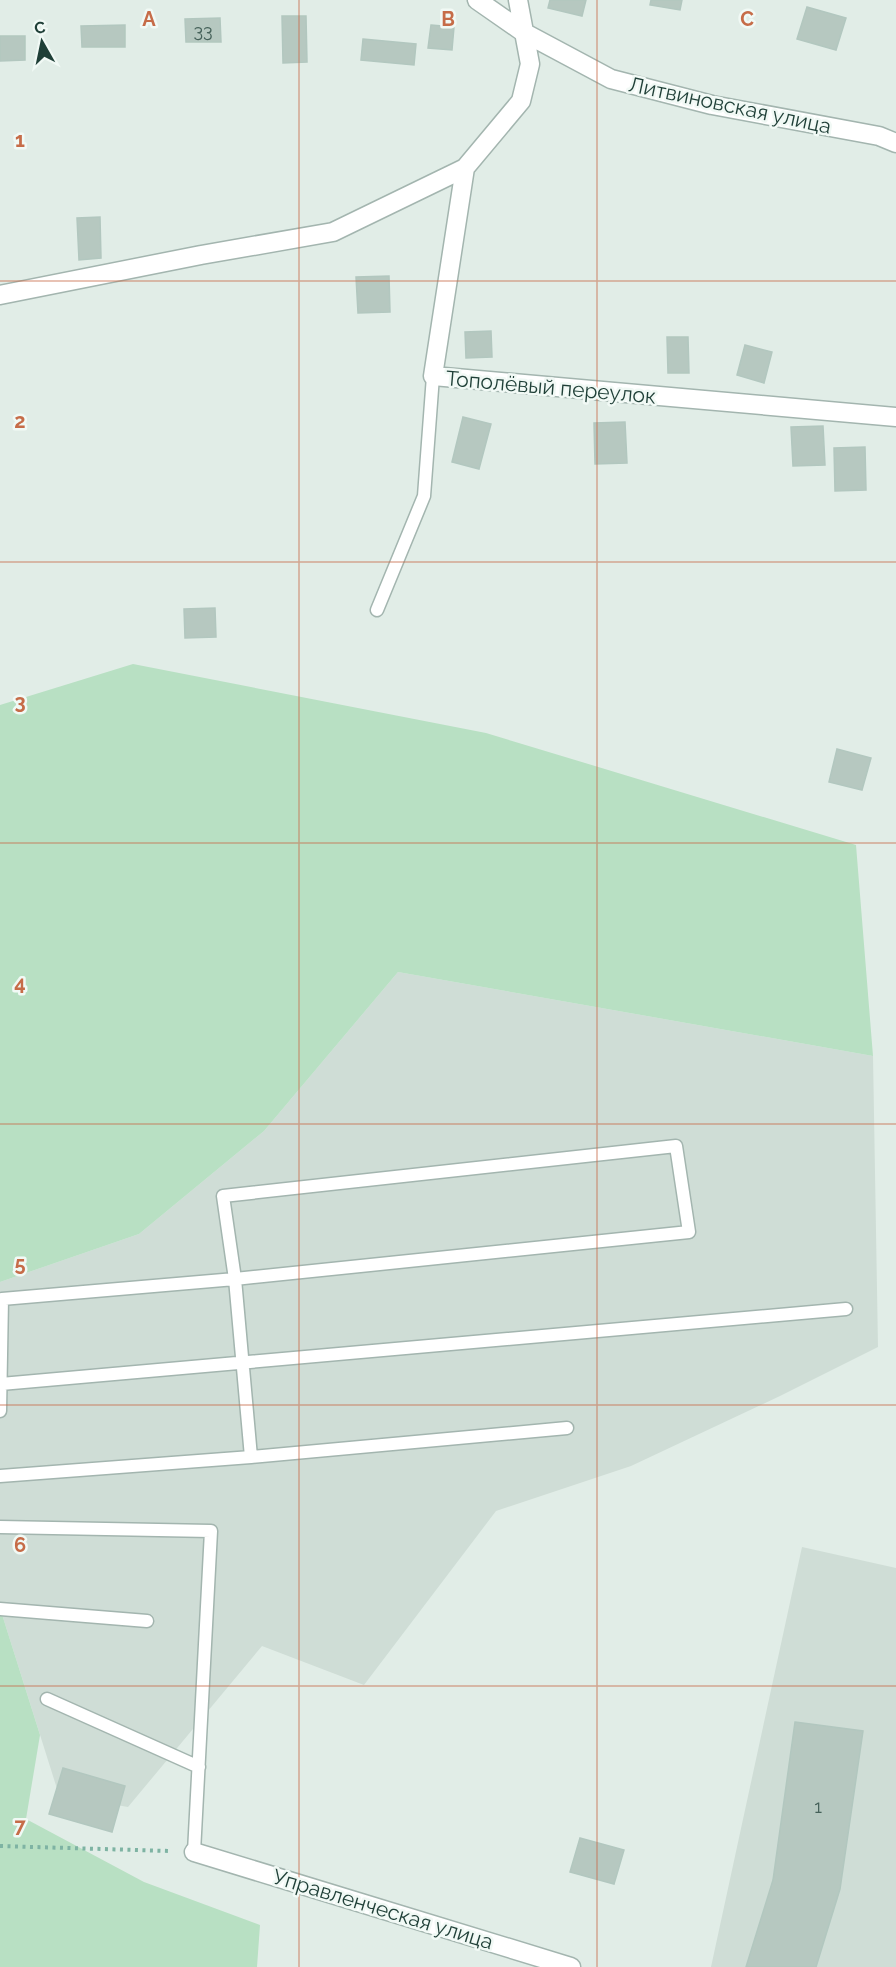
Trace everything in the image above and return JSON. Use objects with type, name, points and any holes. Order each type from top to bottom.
[{"type":"street","name":"Литвиновская улица","points":[[477,0],[523,32],[611,79],[712,105],[879,136],[896,143]]},
{"type":"street","points":[[0,295],[190,257],[333,232],[465,168],[521,101],[530,64],[518,0]]},
{"type":"street","name":"Тополёвый переулок","points":[[465,168],[433,376],[896,417]]},
{"type":"street","name":"Управленческая улица","points":[[194,1852],[571,1967]]},
{"type":"lane","points":[[377,610],[424,496],[433,376]]},
{"type":"lane","points":[[0,1411],[2,1299],[235,1279],[689,1232],[676,1146],[223,1196],[235,1279],[251,1457]]},
{"type":"lane","points":[[1,1384],[846,1309]]},
{"type":"lane","points":[[0,1476],[251,1457],[567,1428]]},
{"type":"lane","points":[[0,1527],[211,1531],[194,1852]]},
{"type":"lane","points":[[0,1609],[147,1621]]},
{"type":"lane","points":[[47,1699],[199,1767]]},
{"type":"path","points":[[0,1846],[194,1852]]},
{"type":"shaded area","points":[[398,972],[873,1056],[878,1347],[631,1466],[496,1511],[364,1685],[262,1646],[128,1807],[59,1795],[0,1608],[0,1282],[139,1234],[264,1131]]},
{"type":"shaded area","points":[[802,1547],[896,1568],[896,1967],[711,1967]]},
{"type":"green space","points":[[133,664],[486,733],[856,845],[873,1056],[398,972],[264,1131],[139,1234],[0,1282],[0,705]]},
{"type":"green space","points":[[0,1608],[40,1735],[26,1819],[144,1882],[260,1925],[257,1967],[0,1967]]},
{"type":"building","points":[[550,0],[586,0],[582,16],[548,8]]},
{"type":"building","points":[[651,0],[682,0],[680,10],[650,5]]},
{"type":"building","points":[[807,7],[846,18],[836,50],[797,39]]},
{"type":"building","points":[[282,16],[306,16],[307,62],[283,63]]},
{"type":"building","points":[[220,18],[221,42],[186,42],[185,19]]},
{"type":"building","points":[[125,25],[125,47],[82,47],[81,26]]},
{"type":"building","points":[[431,25],[454,27],[452,50],[428,48]]},
{"type":"building","points":[[0,36],[25,36],[25,60],[0,61]]},
{"type":"building","points":[[363,39],[416,44],[414,65],[361,60]]},
{"type":"building","points":[[100,217],[101,258],[79,260],[77,218]]},
{"type":"building","points":[[389,276],[390,312],[358,313],[356,277]]},
{"type":"building","points":[[491,331],[492,357],[466,358],[465,332]]},
{"type":"building","points":[[667,337],[688,337],[689,373],[668,373]]},
{"type":"building","points":[[745,345],[772,352],[764,383],[737,375]]},
{"type":"building","points":[[463,417],[491,424],[479,469],[452,462]]},
{"type":"building","points":[[625,422],[627,463],[595,464],[594,423]]},
{"type":"building","points":[[823,426],[825,465],[793,466],[791,427]]},
{"type":"building","points":[[865,447],[866,490],[835,491],[834,448]]},
{"type":"building","points":[[215,608],[216,637],[185,638],[184,609]]},
{"type":"building","points":[[837,749],[871,758],[862,790],[829,782]]},
{"type":"building","points":[[795,1722],[863,1731],[840,1889],[816,1967],[746,1967],[773,1880]]},
{"type":"building","points":[[63,1768],[125,1786],[112,1832],[49,1814]]},
{"type":"building","points":[[580,1838],[624,1850],[614,1884],[570,1872]]}]
